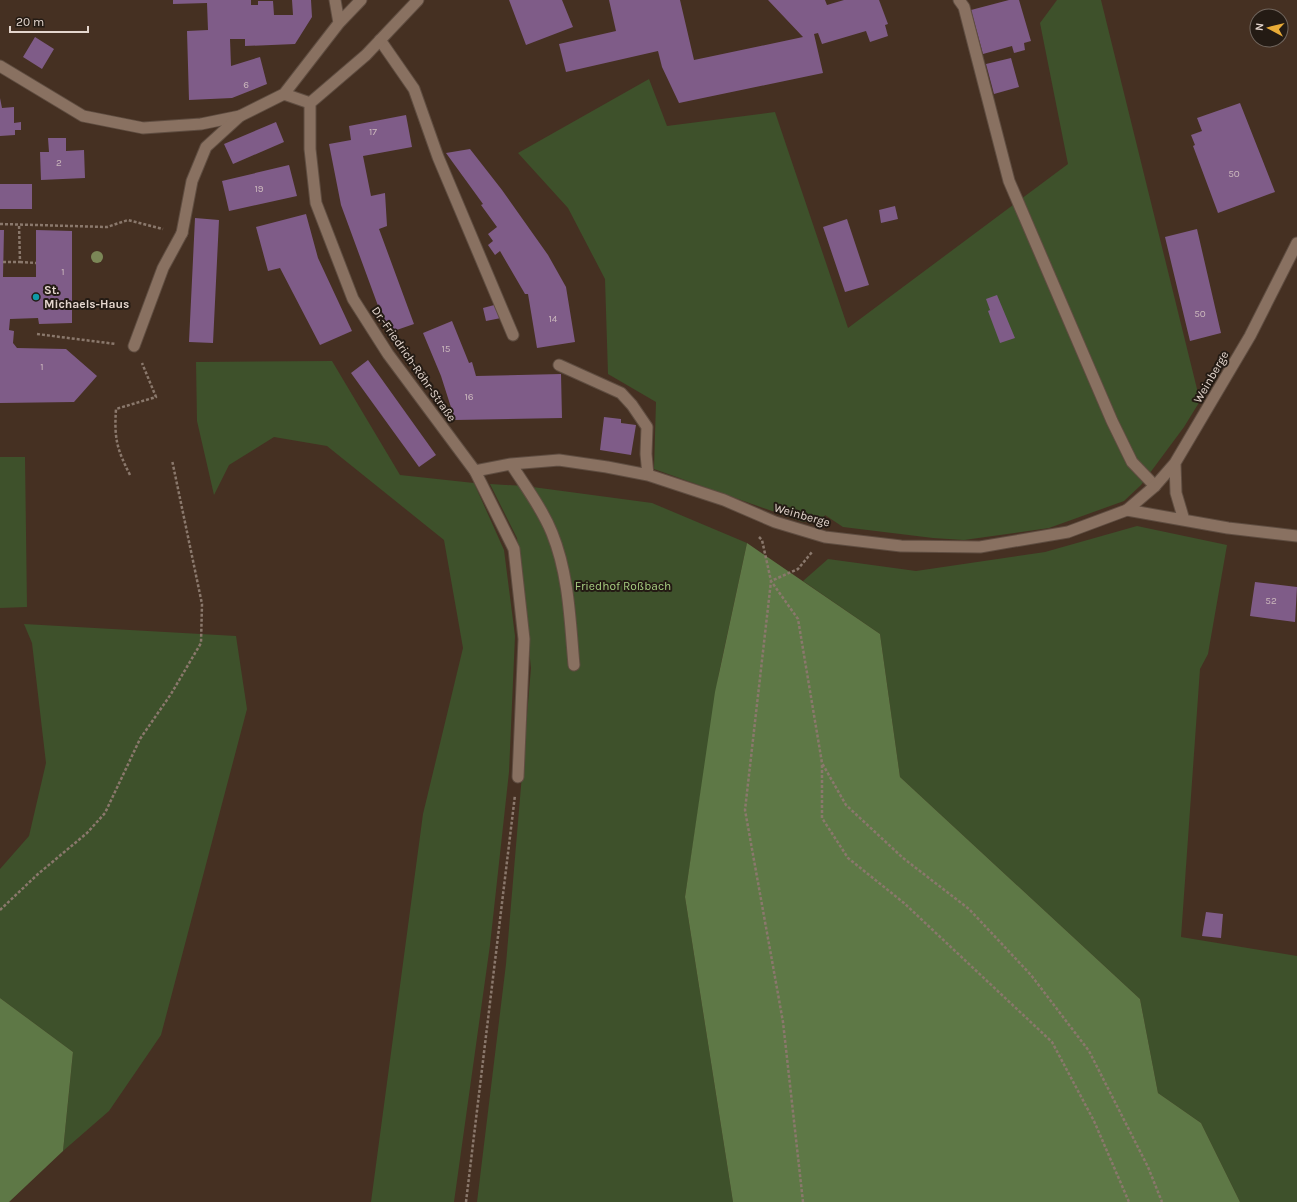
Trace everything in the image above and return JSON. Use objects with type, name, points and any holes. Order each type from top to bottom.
[{"type":"street","points":[[335,0],[339,23]]},
{"type":"street","points":[[0,66],[83,116],[142,128],[201,124],[240,116],[284,94],[339,23],[361,0]]},
{"type":"street","points":[[284,94],[310,103],[366,55],[418,0]]},
{"type":"street","points":[[959,0],[964,7],[1009,181],[1112,421],[1132,462],[1155,486]]},
{"type":"street","points":[[380,40],[414,89],[438,157],[513,335]]},
{"type":"street","name":"Dr.-Friedrich-Röhr-Straße","points":[[310,103],[310,149],[316,203],[353,299],[388,354],[475,471],[514,550],[524,639],[518,777]]},
{"type":"street","points":[[134,346],[163,268],[182,233],[192,181],[206,147],[240,116]]},
{"type":"street","name":"Weinberge","points":[[475,471],[511,464],[559,460],[648,475],[724,500],[775,522],[825,537],[901,546],[980,547],[1068,532],[1127,510],[1155,486],[1175,463],[1250,336],[1297,243]]},
{"type":"street","points":[[559,365],[621,393],[632,405],[647,427],[646,454],[648,475]]},
{"type":"street","points":[[1175,463],[1176,493],[1184,520]]},
{"type":"street","points":[[511,464],[540,509],[552,532],[561,559],[567,593],[574,665]]},
{"type":"street","points":[[1127,510],[1228,528],[1297,536]]},
{"type":"path","points":[[0,224],[107,227],[128,220],[182,233]]},
{"type":"path","points":[[19,224],[20,262]]},
{"type":"path","points":[[3,262],[36,263]]},
{"type":"path","points":[[37,334],[94,341]]},
{"type":"path","points":[[130,475],[118,450],[115,432],[116,409],[156,397],[134,346]]},
{"type":"path","points":[[0,910],[38,874],[87,833],[105,813],[140,739],[171,694],[201,643],[202,604],[172,460]]},
{"type":"path","points":[[756,534],[762,540],[771,581],[745,810],[782,1022],[803,1202]]},
{"type":"path","points":[[771,581],[798,568],[825,537]]},
{"type":"path","points":[[771,581],[798,619],[822,763],[822,818],[848,858],[904,903],[1052,1042],[1094,1121],[1129,1202]]},
{"type":"path","points":[[822,763],[846,805],[903,858],[969,909],[1031,975],[1089,1051],[1148,1167],[1162,1202]]},
{"type":"path","points":[[466,1202],[518,777]]},
{"type":"green space","points":[[1057,0],[1101,0],[1200,401],[1184,427],[1141,485],[1124,501],[1049,528],[964,540],[933,538],[843,527],[825,515],[823,519],[803,522],[654,469],[656,402],[608,374],[605,279],[568,208],[518,153],[649,79],[667,126],[775,112],[848,328],[1068,164],[1040,23]]},
{"type":"green space","points":[[332,361],[400,475],[474,483],[504,550],[515,636],[509,772],[490,945],[454,1202],[371,1202],[423,814],[463,648],[444,540],[327,446],[274,437],[229,465],[214,495],[197,421],[196,362]]},
{"type":"green space","points":[[0,457],[25,457],[27,607],[0,608]]},
{"type":"green space","name":"Friedhof Roßbach","points":[[490,484],[525,486],[652,503],[747,543],[719,673],[685,897],[733,1202],[477,1202],[506,964],[531,668],[517,538]]},
{"type":"green space","points":[[1137,526],[1227,545],[1208,654],[1200,669],[1181,937],[1297,956],[1297,1202],[1240,1202],[1201,1123],[1158,1093],[1140,999],[900,777],[880,634],[803,581],[828,559],[916,571],[1045,552]]},
{"type":"green space","points":[[747,543],[880,634],[900,777],[1140,999],[1158,1093],[1201,1123],[1240,1202],[733,1202],[685,897],[715,692]]},
{"type":"green space","points":[[24,624],[236,636],[247,709],[161,1035],[109,1111],[63,1151],[73,1052],[0,998],[0,869],[29,836],[46,763],[32,643]]},
{"type":"green space","points":[[0,998],[73,1052],[63,1151],[9,1202],[0,1202]]},
{"type":"building","points":[[173,0],[251,0],[251,5],[258,5],[258,1],[273,1],[274,15],[293,15],[292,0],[311,0],[312,17],[295,44],[245,46],[245,39],[230,39],[231,66],[260,57],[267,84],[232,98],[189,100],[187,31],[208,30],[207,3],[173,4]]},
{"type":"building","points":[[509,0],[562,0],[573,27],[526,45]]},
{"type":"building","points":[[609,0],[680,0],[694,60],[803,37],[768,0],[825,0],[827,5],[844,0],[879,0],[888,24],[885,25],[888,36],[870,42],[866,31],[822,44],[818,33],[814,34],[823,73],[679,103],[662,67],[658,51],[566,72],[559,44],[616,31]]},
{"type":"building","points":[[1009,0],[1019,0],[1031,41],[1024,43],[1025,50],[1014,53],[1012,46],[983,54],[971,10]]},
{"type":"building","points":[[35,37],[54,49],[42,69],[23,57]]},
{"type":"building","points":[[1011,58],[1019,87],[994,94],[986,64]]},
{"type":"building","points":[[0,98],[2,108],[14,107],[14,123],[21,122],[21,130],[15,130],[15,135],[0,136]]},
{"type":"building","points":[[1240,103],[1275,192],[1218,213],[1193,146],[1195,145],[1191,135],[1202,131],[1197,118]]},
{"type":"building","points":[[406,115],[412,147],[363,156],[371,196],[385,193],[387,226],[379,229],[414,324],[388,333],[341,205],[329,144],[351,140],[349,126]]},
{"type":"building","points":[[276,122],[284,142],[233,164],[224,144]]},
{"type":"building","points":[[48,138],[66,138],[66,151],[84,150],[85,178],[41,180],[40,152],[49,152]]},
{"type":"building","points":[[470,149],[502,190],[548,255],[566,287],[575,342],[537,348],[528,294],[525,294],[500,251],[495,255],[488,245],[493,241],[488,234],[497,227],[481,205],[483,204],[446,153]]},
{"type":"building","points":[[289,165],[297,196],[229,211],[222,181]]},
{"type":"building","points":[[0,184],[32,184],[32,209],[0,209]]},
{"type":"building","points":[[895,206],[898,219],[881,223],[879,210]]},
{"type":"building","points":[[306,214],[318,258],[352,331],[320,345],[280,268],[268,271],[256,227]]},
{"type":"building","points":[[195,218],[219,220],[213,343],[189,342]]},
{"type":"building","points":[[847,219],[869,285],[845,292],[823,227]]},
{"type":"building","points":[[1197,229],[1221,333],[1190,341],[1165,237]]},
{"type":"building","points":[[0,230],[4,230],[3,277],[36,277],[36,230],[72,231],[72,323],[39,324],[38,318],[10,319],[9,330],[14,331],[13,343],[17,348],[66,349],[97,376],[74,402],[0,403]]},
{"type":"building","points":[[997,295],[1015,338],[1000,343],[988,311],[990,310],[986,299]]},
{"type":"building","points":[[498,304],[501,318],[486,321],[483,308]]},
{"type":"building","points":[[452,321],[469,363],[472,362],[476,376],[561,374],[562,418],[455,420],[441,376],[423,333]]},
{"type":"building","points":[[368,360],[436,455],[419,467],[351,373]]},
{"type":"building","points":[[604,417],[621,419],[621,423],[636,425],[631,455],[600,450]]},
{"type":"building","points":[[1255,582],[1297,587],[1295,622],[1250,616]]},
{"type":"building","points":[[1206,912],[1223,914],[1221,938],[1202,936]]},
{"type":"place","name":"St. Michaels-Haus","points":[[36,297]]}]
